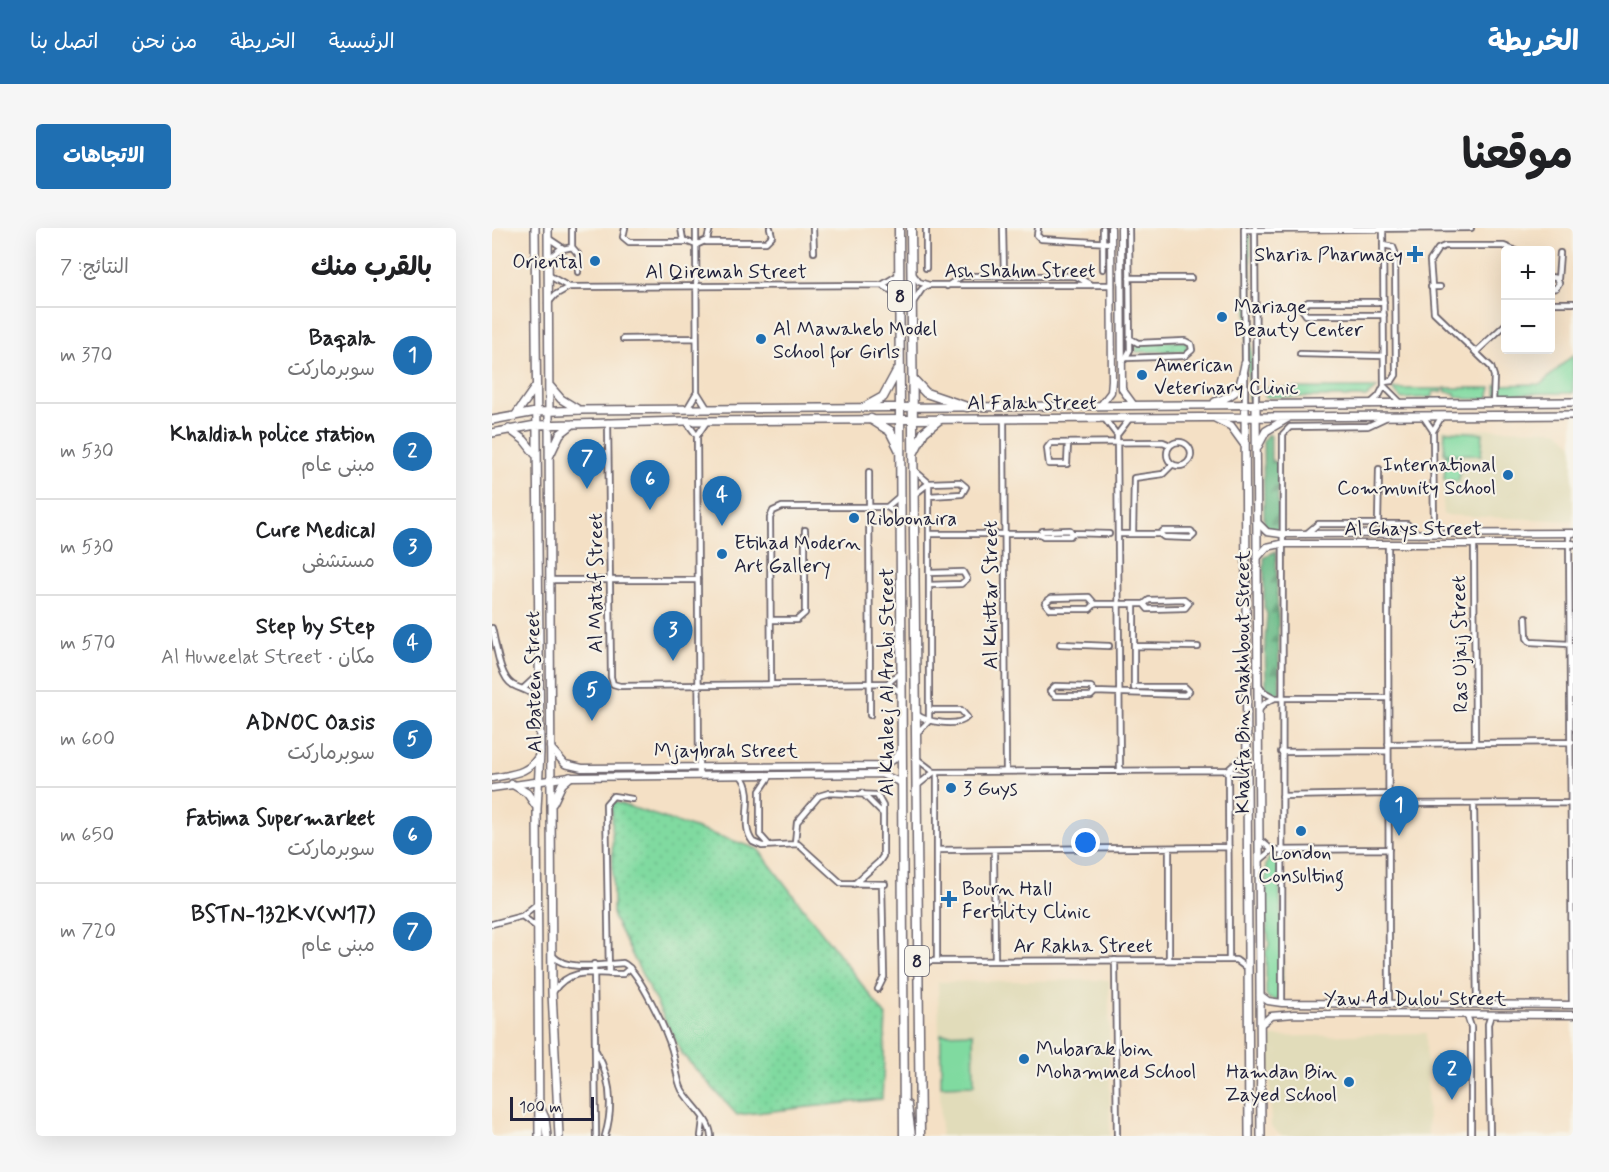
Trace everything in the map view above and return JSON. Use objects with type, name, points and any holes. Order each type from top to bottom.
[{"type":"highway","name":"Al Khaleej Al Arabi Street","points":[[899,228],[904,1136]]},
{"type":"highway","name":"Al Khaleej Al Arabi Street","points":[[911,228],[920,1136]]},
{"type":"highway","points":[[865,407],[884,397],[899,364]]},
{"type":"highway","points":[[912,378],[926,393],[967,407]]},
{"type":"highway","points":[[871,419],[891,433],[901,455]]},
{"type":"highway","points":[[913,456],[922,434],[940,419]]},
{"type":"highway","points":[[904,1099],[910,1112],[911,1136]]},
{"type":"main road","name":"Al Bateen Street","points":[[536,228],[540,752],[537,809],[539,1136]]},
{"type":"main road","name":"Al Bateen Street","points":[[548,228],[552,992],[559,1136]]},
{"type":"main road","points":[[1212,404],[1235,394],[1245,364]]},
{"type":"main road","points":[[515,416],[529,399],[537,383]]},
{"type":"main road","points":[[549,385],[561,399],[579,410]]},
{"type":"main road","name":"Al Falah Street","points":[[492,420],[536,412],[579,410],[1573,402]]},
{"type":"main road","name":"Khalifa Bin Shakhbout Street","points":[[1245,405],[1249,1136]]},
{"type":"main road","name":"Khalifa Bin Shakhbout Street","points":[[1256,405],[1261,1136]]},
{"type":"main road","name":"Al Falah Street","points":[[492,433],[536,425],[608,422],[1572,416]]},
{"type":"main road","points":[[1213,417],[1237,431],[1245,448]]},
{"type":"main road","points":[[1257,449],[1266,431],[1288,418]]},
{"type":"main road","points":[[548,461],[560,434],[575,423]]},
{"type":"main road","points":[[509,429],[524,440],[536,455]]},
{"type":"main road","points":[[551,805],[562,784],[570,777]]},
{"type":"main road","points":[[511,784],[527,793],[537,809]]},
{"type":"main road","points":[[538,1103],[545,1118],[547,1136]]},
{"type":"main road","points":[[534,1136],[539,1127]]},
{"type":"street","points":[[572,228],[572,248]]},
{"type":"street","points":[[625,228],[623,237],[629,242],[685,242],[696,245],[706,242],[766,242],[772,236],[770,228]]},
{"type":"street","points":[[681,228],[681,236],[685,242]]},
{"type":"street","points":[[696,228],[697,392],[707,408]]},
{"type":"street","points":[[706,242],[710,228]]},
{"type":"street","points":[[813,228],[814,252]]},
{"type":"street","points":[[926,228],[926,268]]},
{"type":"street","points":[[1003,228],[1004,276]]},
{"type":"street","points":[[1038,228],[1037,235],[1041,239],[1092,240],[1111,243]]},
{"type":"street","points":[[1103,228],[1103,269]]},
{"type":"street","points":[[1101,405],[1111,392],[1112,380],[1111,229],[1121,228],[1124,361],[1122,389],[1133,404]]},
{"type":"street","points":[[1124,361],[1130,338],[1129,228]]},
{"type":"street","points":[[1244,229],[1471,228]]},
{"type":"street","name":"Khalifa Bin Shakhbout Street","points":[[1244,229],[1245,405]]},
{"type":"street","name":"Khalifa Bin Shakhbout Street","points":[[1255,229],[1256,405]]},
{"type":"street","points":[[1370,404],[1379,396],[1384,384],[1383,229]]},
{"type":"street","points":[[548,238],[563,248],[572,248],[578,254],[578,272]]},
{"type":"street","points":[[1383,245],[1393,247],[1395,252],[1396,375],[1392,381],[1384,384]]},
{"type":"street","points":[[1493,402],[1492,369],[1436,315],[1431,305],[1430,261],[1433,254],[1442,247],[1501,246]]},
{"type":"street","points":[[548,259],[563,248]]},
{"type":"street","points":[[1121,250],[1129,250]]},
{"type":"street","points":[[1555,288],[1557,287],[1560,253]]},
{"type":"street","name":"Ash Shahm Street","points":[[912,273],[919,282],[928,285],[1082,282],[1091,285],[1112,285]]},
{"type":"street","points":[[900,274],[882,285],[900,296]]},
{"type":"street","name":"Al Qiremah Street","points":[[548,275],[569,287],[882,285]]},
{"type":"street","points":[[947,286],[958,277],[1076,276],[1082,282]]},
{"type":"street","points":[[958,277],[958,286]]},
{"type":"street","points":[[1129,278],[1191,278]]},
{"type":"street","name":"Ash Shahm Street","points":[[912,303],[920,291],[928,285]]},
{"type":"street","points":[[548,303],[555,295],[569,287]]},
{"type":"street","points":[[1431,287],[1440,287]]},
{"type":"street","points":[[1236,293],[1245,293]]},
{"type":"street","points":[[1383,302],[1308,302],[1301,308],[1306,315],[1384,315]]},
{"type":"street","points":[[1555,303],[1573,303]]},
{"type":"street","points":[[1476,352],[1501,329]]},
{"type":"street","points":[[623,339],[696,338]]},
{"type":"street","points":[[1124,361],[1185,356],[1192,350],[1191,344],[1185,341],[1138,343],[1130,338]]},
{"type":"street","points":[[1300,354],[1384,356]]},
{"type":"street","points":[[1384,384],[1401,403]]},
{"type":"street","points":[[687,409],[697,392]]},
{"type":"street","points":[[1282,1003],[1282,796],[1278,698],[1284,432],[1290,427],[1368,426],[1387,416]]},
{"type":"street","points":[[1423,416],[1433,431]]},
{"type":"street","points":[[1434,534],[1433,431],[1442,416]]},
{"type":"street","points":[[1316,417],[1329,426]]},
{"type":"street","points":[[1104,418],[1117,435]]},
{"type":"street","points":[[1120,771],[1117,435],[1130,418]]},
{"type":"street","name":"Al Khittar Street","points":[[1004,419],[1006,771]]},
{"type":"street","points":[[686,421],[697,436],[699,775]]},
{"type":"street","points":[[697,436],[708,421]]},
{"type":"street","name":"Al Mataf Street","points":[[608,422],[610,677],[613,684],[620,686],[888,683]]},
{"type":"street","points":[[1068,443],[1067,464],[1049,464],[1048,444],[1068,443],[1163,442],[1170,445],[1185,442],[1189,448],[1189,461],[1186,465],[1172,465],[1163,474],[1134,478],[1133,534]]},
{"type":"street","points":[[1170,445],[1172,465]]},
{"type":"street","points":[[914,470],[929,483],[929,721]]},
{"type":"street","points":[[1378,524],[1379,470]]},
{"type":"street","name":"Al Khaleej Al Arabi Street","points":[[869,472],[870,715]]},
{"type":"street","points":[[914,494],[929,483],[960,482],[966,488],[962,494],[929,496]]},
{"type":"street","points":[[887,507],[901,494]]},
{"type":"street","points":[[771,684],[770,518],[773,511],[782,507],[887,507],[901,517]]},
{"type":"street","name":"Al Ghays Street","points":[[1257,522],[1267,532],[1281,534],[1571,533]]},
{"type":"street","points":[[1306,534],[1318,524],[1378,524],[1408,525],[1418,534]]},
{"type":"street","points":[[771,620],[797,620],[805,613],[806,530]]},
{"type":"street","points":[[929,534],[1041,534],[1042,531],[1070,531],[1072,533],[1109,534]]},
{"type":"street","points":[[1118,534],[1191,531],[1194,535],[1191,538],[1164,537],[1160,534]]},
{"type":"street","points":[[1571,533],[1569,644],[1572,742],[1573,1005]]},
{"type":"street","name":"Al Ghays Street","points":[[1258,557],[1267,548],[1281,544],[1571,544]]},
{"type":"street","points":[[1388,544],[1389,1004]]},
{"type":"street","name":"Ras Ujaij Street","points":[[1474,544],[1475,743]]},
{"type":"street","points":[[929,573],[963,572],[967,579],[961,584],[929,585]]},
{"type":"street","points":[[549,580],[698,580]]},
{"type":"street","points":[[1095,604],[1090,609],[1050,609],[1045,603],[1051,597],[1089,597],[1095,604],[1144,604],[1149,600],[1184,599],[1189,603],[1185,608],[1148,609],[1144,604]]},
{"type":"street","points":[[1134,604],[1134,694]]},
{"type":"street","points":[[1526,617],[1527,638],[1530,642],[1569,644]]},
{"type":"street","points":[[492,628],[506,678],[513,685],[524,688],[538,699]]},
{"type":"street","points":[[1060,644],[1109,646]]},
{"type":"street","points":[[1134,646],[1198,647]]},
{"type":"street","points":[[902,670],[888,683],[902,693]]},
{"type":"street","points":[[524,688],[538,675]]},
{"type":"street","points":[[1258,684],[1264,692],[1278,698]]},
{"type":"street","points":[[1095,692],[1091,696],[1055,696],[1050,691],[1055,686],[1090,687],[1095,692],[1134,694],[1185,695],[1189,691],[1185,687],[1134,687]]},
{"type":"street","points":[[1258,710],[1265,703],[1278,698],[1388,698]]},
{"type":"street","name":"Al Khaleej Al Arabi Street","points":[[915,714],[929,721],[961,721],[967,717],[961,710],[929,710]]},
{"type":"street","name":"Al Khaleej Al Arabi Street","points":[[915,736],[929,721]]},
{"type":"street","points":[[1388,744],[1572,742]]},
{"type":"street","name":"Mjaybrah Street","points":[[550,747],[565,764],[578,768],[878,766],[893,760],[903,748]]},
{"type":"street","points":[[1281,752],[1388,751]]},
{"type":"street","points":[[492,778],[529,768],[540,752]]},
{"type":"street","points":[[1229,960],[1228,770],[1246,753]]},
{"type":"street","points":[[916,757],[935,772]]},
{"type":"street","points":[[916,787],[925,776],[935,772],[1228,770],[1239,774],[1247,782]]},
{"type":"street","points":[[935,772],[937,961]]},
{"type":"street","points":[[510,774],[511,784]]},
{"type":"street","name":"Mjaybrah Street","points":[[492,788],[570,777],[699,775],[882,774],[903,783]]},
{"type":"street","points":[[740,775],[748,790],[749,838]]},
{"type":"street","points":[[768,844],[760,835],[761,789],[772,775]]},
{"type":"street","points":[[795,843],[797,822],[816,798],[829,793],[862,793],[879,796],[883,803],[883,856],[854,884]]},
{"type":"street","points":[[862,793],[883,814]]},
{"type":"street","points":[[1282,796],[1388,794]]},
{"type":"street","points":[[609,974],[607,801],[615,796],[632,799]]},
{"type":"street","points":[[1388,804],[1571,803]]},
{"type":"street","points":[[1474,804],[1477,1004]]},
{"type":"street","points":[[749,838],[755,839],[760,835]]},
{"type":"street","points":[[749,838],[759,846],[795,843],[806,849],[838,881],[854,884],[883,884],[884,978],[878,989]]},
{"type":"street","points":[[1259,839],[1272,850],[1389,849]]},
{"type":"street","points":[[937,850],[1229,847]]},
{"type":"street","points":[[1169,848],[1169,960]]},
{"type":"street","points":[[994,850],[995,961]]},
{"type":"street","points":[[1260,861],[1272,850]]},
{"type":"street","points":[[868,872],[873,884]]},
{"type":"street","points":[[492,924],[522,916],[538,903]]},
{"type":"street","points":[[522,916],[538,928]]},
{"type":"street","points":[[1248,948],[1236,960],[1248,969]]},
{"type":"street","points":[[917,971],[929,961],[918,949]]},
{"type":"street","points":[[553,956],[566,964],[625,963],[630,968],[637,977],[670,1045],[683,1091],[703,1120],[711,1134],[701,1134],[703,1120]]},
{"type":"street","points":[[1115,960],[1117,1136]]},
{"type":"street","name":"Ar Rakha Street","points":[[929,961],[1236,960]]},
{"type":"street","points":[[594,964],[596,1136]]},
{"type":"street","points":[[552,992],[567,976],[626,973],[630,968]]},
{"type":"street","name":"Yaw Ad Dulou' Street","points":[[1260,995],[1268,1001],[1282,1003],[1573,1005]]},
{"type":"street","points":[[1289,1015],[1291,1006],[1318,1003]]},
{"type":"street","name":"Yaw Ad Dulou' Street","points":[[1260,1025],[1271,1016],[1289,1015],[1573,1015]]},
{"type":"street","points":[[1467,1015],[1471,1027],[1471,1136]]},
{"type":"street","points":[[1490,1136],[1488,1024],[1491,1015]]},
{"type":"street","points":[[596,1051],[603,1065],[610,1099],[605,1136]]},
{"type":"street","points":[[595,1066],[603,1065]]},
{"type":"shaded area","name":"International Community School","points":[[1442,429],[1558,430],[1573,444],[1573,521],[1443,515]]},
{"type":"shaded area","name":"Mubarak bin Mohammed School","points":[[1109,980],[1110,1136],[941,1136],[938,982]]},
{"type":"shaded area","name":"Hamdan Bin Zayed School","points":[[1426,1033],[1428,1136],[1282,1136],[1271,1127],[1269,1037]]},
{"type":"green space","points":[[1246,235],[1250,235],[1252,399],[1248,399]]},
{"type":"green space","points":[[1136,341],[1187,341],[1187,351],[1136,352]]},
{"type":"green space","points":[[1573,355],[1573,393],[1496,394],[1496,385],[1541,384]]},
{"type":"green space","points":[[1265,388],[1377,388],[1366,397],[1265,397]]},
{"type":"green space","points":[[1445,388],[1491,388],[1488,399],[1467,399],[1455,396],[1455,393],[1446,392]]},
{"type":"green space","points":[[1392,389],[1443,389],[1442,392],[1433,392],[1433,397],[1402,399]]},
{"type":"green space","points":[[1445,431],[1483,433],[1481,455],[1444,453]]},
{"type":"green space","points":[[1268,434],[1271,436],[1271,460],[1278,463],[1278,528],[1275,532],[1264,525],[1263,440]]},
{"type":"green space","points":[[1446,455],[1461,456],[1459,481],[1444,480]]},
{"type":"green space","points":[[1276,551],[1280,693],[1274,695],[1266,687],[1267,614],[1264,607],[1264,557]]},
{"type":"green space","points":[[612,801],[758,849],[886,1016],[882,1099],[737,1115],[683,1055],[613,917]]},
{"type":"green space","points":[[1275,856],[1278,858],[1282,932],[1282,971],[1277,1002],[1268,998],[1266,994],[1266,952],[1269,945],[1266,918],[1266,865],[1269,858]]},
{"type":"green space","points":[[973,1033],[974,1085],[941,1086],[941,1034]]},
{"type":"place","name":"Sharia Pharmacy","points":[[1415,254]]},
{"type":"place","name":"Oriental","points":[[595,261]]},
{"type":"place","name":"Mariage Beauty Center","points":[[1222,317]]},
{"type":"place","name":"Al Mawaheb Model School for Girls","points":[[761,339]]},
{"type":"place","name":"American Veterinary Clinic","points":[[1142,375]]},
{"type":"place","name":"International Community School","points":[[1508,475]]},
{"type":"place","name":"BSTN-132KV(W17)","points":[[587,489]]},
{"type":"place","name":"Fatima Supermarket","points":[[650,510]]},
{"type":"place","name":"Ribbonaira","points":[[854,518]]},
{"type":"place","name":"Step by Step","points":[[722,526]]},
{"type":"place","name":"Etihad Modern Art Gallery","points":[[722,554]]},
{"type":"place","name":"Cure Medical","points":[[673,661]]},
{"type":"place","name":"ADNOC Oasis","points":[[592,721]]},
{"type":"place","name":"3 Guys","points":[[951,788]]},
{"type":"place","name":"London Consulting","points":[[1301,831]]},
{"type":"place","name":"Baqala","points":[[1399,836]]},
{"type":"place","name":"Bourn Hall Fertility Clinic","points":[[949,899]]},
{"type":"place","name":"Mubarak bin Mohammed School","points":[[1024,1059]]},
{"type":"place","name":"Hamdan Bin Zayed School","points":[[1349,1082]]},
{"type":"place","name":"Khaldiah police station","points":[[1452,1100]]}]
